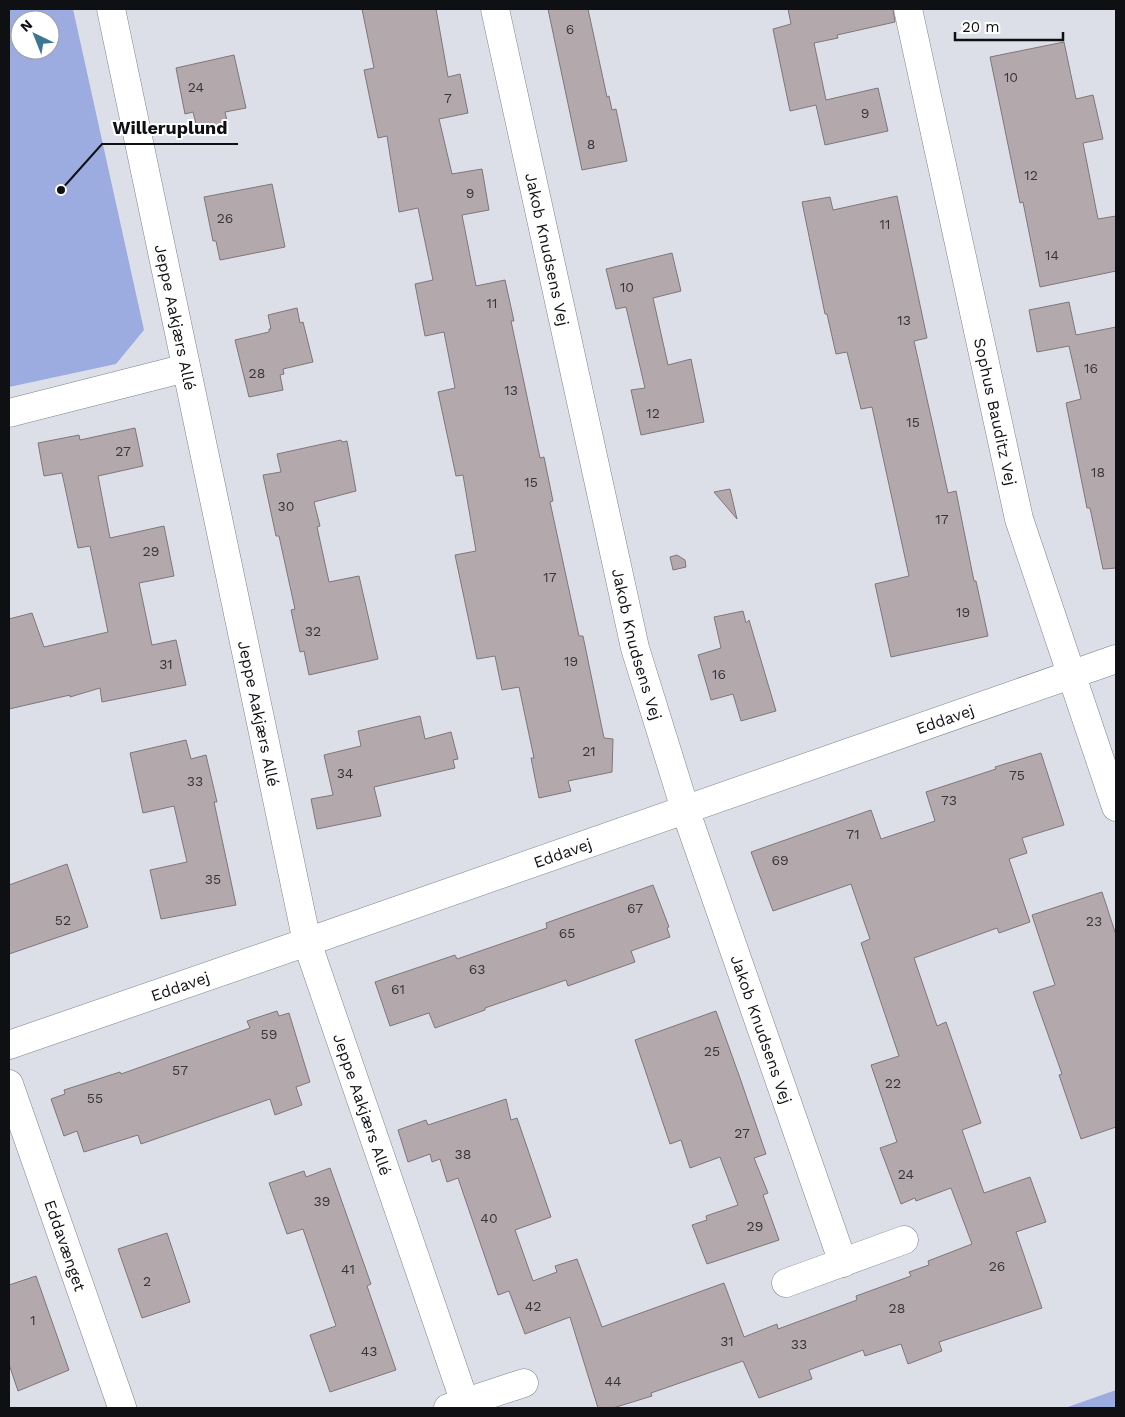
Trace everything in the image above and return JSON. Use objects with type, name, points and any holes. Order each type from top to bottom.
[{"type":"street","name":"Jeppe Aakjærs Allé","points":[[111,9],[307,942],[456,1406],[524,1383]]},
{"type":"street","name":"Jakob Knudsens Vej","points":[[495,9],[635,648],[685,809],[843,1263]]},
{"type":"street","name":"Sophus Bauditz Vej","points":[[908,9],[1018,519],[1116,807]]},
{"type":"street","points":[[9,413],[186,368]]},
{"type":"street","name":"Eddavej","points":[[9,1045],[1116,659]]},
{"type":"street","name":"Eddavænget","points":[[9,1084],[122,1408]]},
{"type":"street","points":[[786,1283],[904,1240]]},
{"type":"shaded area","points":[[9,9],[73,9],[144,330],[116,364],[9,387]]},
{"type":"shaded area","points":[[1116,1390],[1116,1408],[1065,1408]]},
{"type":"building","points":[[362,9],[436,9],[448,77],[460,74],[468,113],[439,119],[452,174],[482,169],[489,210],[462,215],[476,286],[505,280],[514,321],[511,321],[540,458],[544,457],[553,501],[550,502],[579,636],[583,636],[604,738],[613,739],[612,772],[568,781],[571,791],[539,798],[531,758],[534,758],[519,687],[502,690],[495,656],[477,659],[455,555],[476,551],[463,475],[456,476],[438,392],[455,388],[444,332],[425,336],[415,284],[433,280],[418,208],[399,212],[387,136],[378,138],[364,70],[374,68]]},
{"type":"building","points":[[548,9],[588,9],[607,97],[609,96],[612,110],[616,109],[627,161],[582,170]]},
{"type":"building","points":[[788,9],[893,9],[895,22],[837,35],[838,38],[814,43],[826,100],[878,88],[888,131],[825,145],[816,105],[790,111],[773,29],[791,24]]},
{"type":"building","points":[[1064,42],[1076,99],[1093,95],[1103,139],[1083,143],[1098,219],[1116,216],[1116,271],[1040,287],[1023,202],[1020,203],[990,57]]},
{"type":"building","points":[[234,55],[246,108],[225,112],[228,125],[198,132],[193,112],[185,114],[176,68]]},
{"type":"building","points":[[272,184],[285,247],[220,260],[216,241],[213,241],[204,197]]},
{"type":"building","points":[[897,196],[927,338],[914,341],[948,493],[956,491],[974,581],[976,581],[988,636],[891,657],[875,584],[909,576],[872,407],[861,409],[847,352],[836,354],[827,314],[825,314],[802,202],[830,197],[833,210]]},
{"type":"building","points":[[672,253],[681,291],[653,298],[668,365],[691,359],[704,422],[641,435],[631,390],[645,388],[626,307],[616,309],[606,269]]},
{"type":"building","points":[[1069,302],[1076,335],[1116,327],[1116,568],[1103,569],[1090,508],[1087,508],[1066,403],[1081,399],[1069,346],[1037,352],[1029,310]]},
{"type":"building","points":[[297,308],[300,323],[303,322],[313,362],[283,369],[284,374],[280,375],[283,390],[249,397],[235,340],[269,332],[269,329],[271,329],[268,315]]},
{"type":"building","points":[[135,428],[143,466],[98,476],[110,538],[164,526],[174,576],[139,583],[152,645],[176,640],[186,685],[102,702],[100,688],[70,697],[70,695],[9,709],[9,619],[32,613],[44,647],[108,632],[90,546],[78,548],[62,473],[44,476],[38,443],[79,435],[80,440]]},
{"type":"building","points":[[341,440],[342,442],[347,441],[356,491],[314,502],[320,526],[317,527],[329,582],[359,576],[378,659],[309,675],[304,651],[300,652],[291,610],[295,609],[279,536],[276,536],[263,475],[281,472],[277,454]]},
{"type":"building","points":[[730,489],[737,519],[714,492]]},
{"type":"building","points":[[677,555],[685,560],[686,567],[673,570],[670,557]]},
{"type":"building","points":[[743,611],[746,623],[749,620],[776,711],[741,721],[733,694],[711,700],[698,655],[721,648],[714,617]]},
{"type":"building","points":[[420,716],[425,739],[451,732],[458,759],[453,760],[455,768],[374,787],[381,816],[317,829],[311,799],[333,795],[324,755],[361,746],[358,731]]},
{"type":"building","points":[[186,740],[191,759],[206,755],[217,802],[214,802],[236,905],[161,919],[150,870],[187,862],[174,806],[143,813],[130,753]]},
{"type":"building","points":[[1041,753],[1064,825],[1022,838],[1027,853],[1009,859],[1030,922],[999,933],[997,928],[914,958],[937,1026],[946,1022],[981,1123],[962,1130],[984,1193],[1030,1177],[1046,1222],[1016,1232],[1042,1308],[939,1342],[942,1351],[908,1364],[901,1344],[865,1356],[863,1350],[809,1370],[812,1379],[759,1398],[743,1361],[651,1393],[652,1396],[613,1408],[598,1408],[570,1317],[525,1334],[509,1291],[498,1295],[458,1178],[447,1182],[440,1159],[432,1162],[430,1154],[408,1162],[398,1130],[426,1120],[428,1125],[506,1099],[511,1120],[517,1118],[551,1217],[515,1230],[533,1281],[557,1272],[555,1266],[577,1259],[602,1327],[724,1283],[744,1337],[777,1324],[778,1329],[857,1300],[856,1296],[911,1276],[909,1272],[929,1265],[928,1261],[972,1244],[951,1188],[916,1201],[915,1198],[901,1204],[880,1148],[897,1142],[871,1065],[899,1056],[861,943],[870,939],[851,884],[773,911],[751,852],[871,810],[881,839],[935,821],[926,792],[996,769],[995,767]]},
{"type":"building","points":[[67,864],[88,927],[9,954],[9,885]]},
{"type":"building","points":[[653,885],[669,927],[667,928],[670,937],[631,951],[635,962],[568,986],[566,980],[485,1008],[485,1010],[435,1028],[429,1013],[390,1026],[375,982],[455,955],[457,959],[547,928],[546,923]]},
{"type":"building","points":[[1102,892],[1116,935],[1116,1127],[1081,1139],[1059,1075],[1062,1074],[1033,992],[1055,985],[1032,915]]},
{"type":"building","points":[[277,1011],[279,1016],[289,1013],[310,1082],[296,1087],[302,1105],[275,1115],[270,1099],[141,1144],[138,1135],[84,1152],[77,1131],[64,1136],[51,1099],[65,1094],[64,1090],[120,1072],[121,1074],[250,1028],[247,1021]]},
{"type":"building","points":[[716,1011],[766,1154],[754,1158],[768,1193],[763,1195],[779,1240],[707,1264],[692,1225],[707,1220],[706,1216],[738,1205],[720,1157],[690,1168],[681,1140],[670,1144],[635,1040]]},
{"type":"building","points":[[330,1168],[371,1284],[367,1286],[396,1370],[330,1392],[310,1335],[336,1326],[303,1229],[287,1234],[269,1183],[304,1171],[306,1177]]},
{"type":"building","points":[[167,1233],[190,1302],[142,1318],[118,1249]]},
{"type":"building","points":[[36,1276],[69,1370],[18,1391],[9,1364],[9,1285]]},
{"type":"place","name":"Willeruplund","points":[[61,190]]}]
